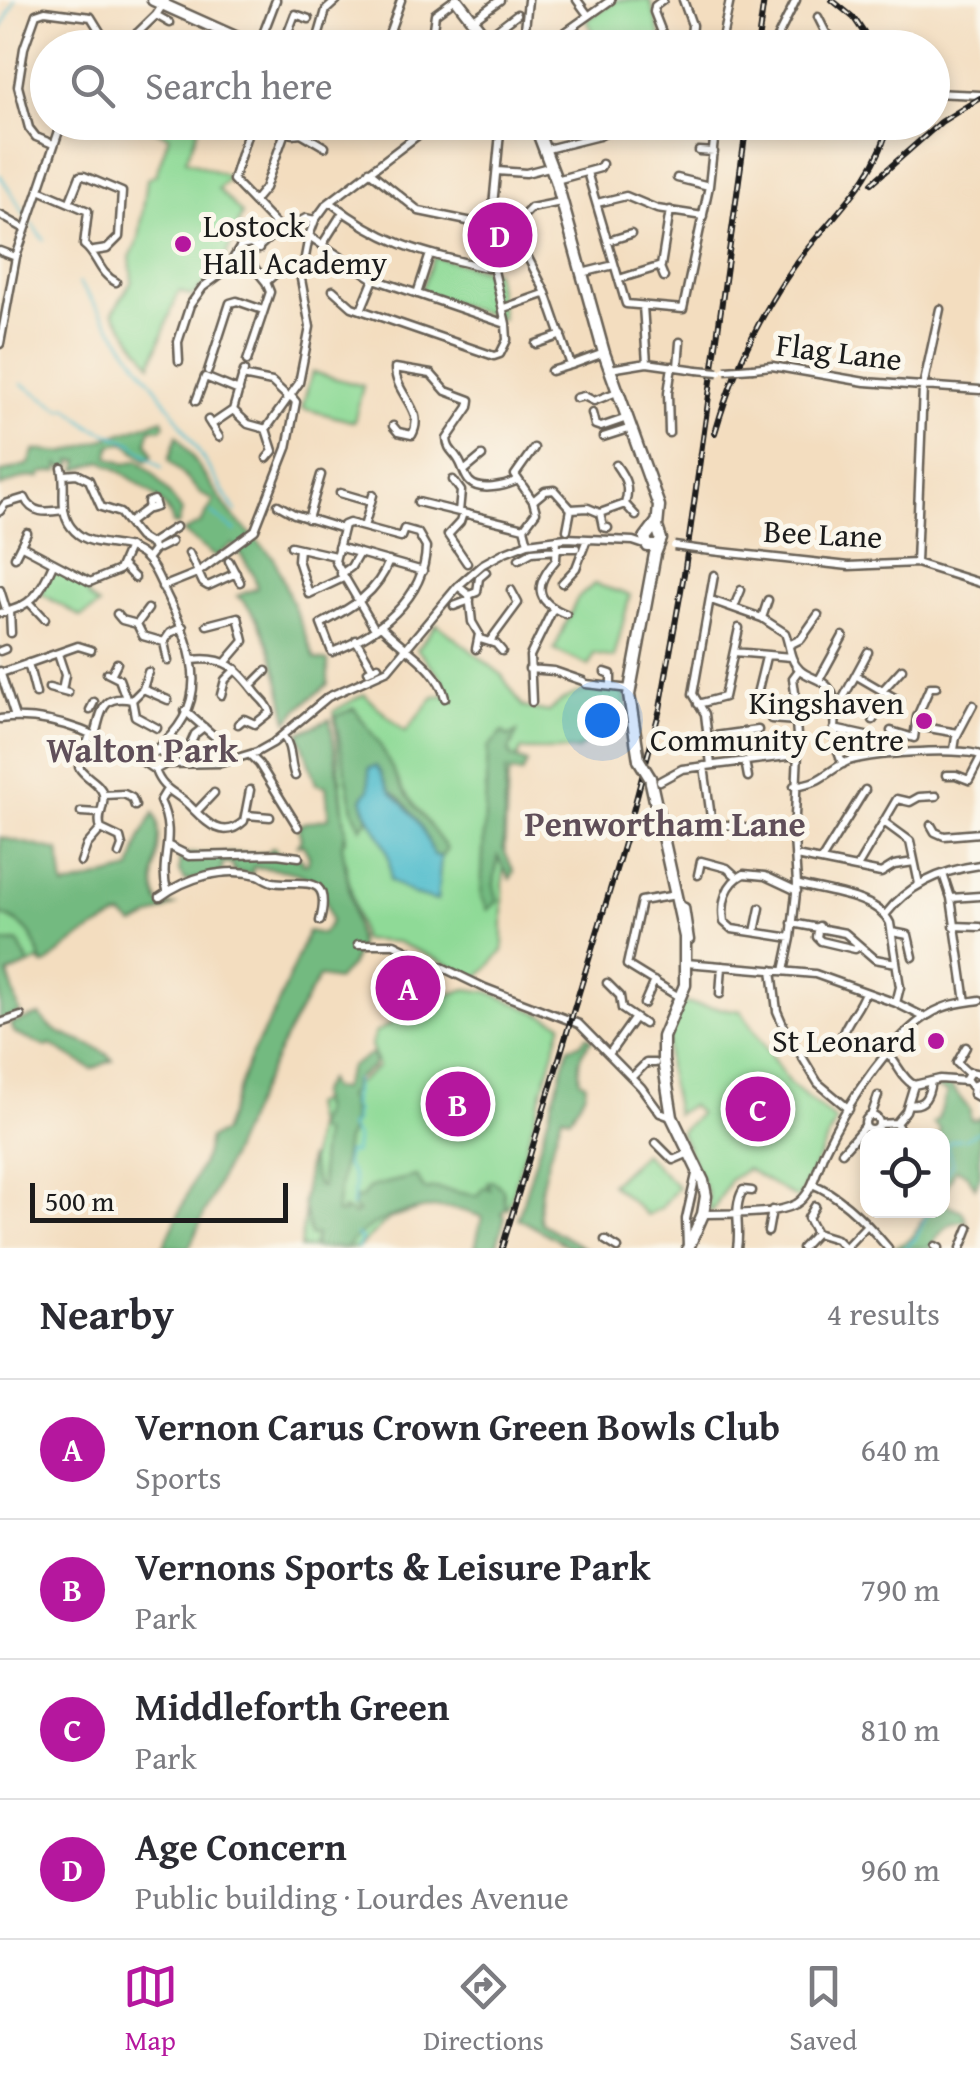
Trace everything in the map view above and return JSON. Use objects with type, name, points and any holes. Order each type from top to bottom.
[{"type":"main road","points":[[458,1],[480,30]]},
{"type":"main road","points":[[159,5],[218,30]]},
{"type":"main road","points":[[539,140],[556,180],[603,353],[656,495],[648,605],[630,689],[631,722],[639,760],[654,780],[660,834],[685,942],[680,998],[662,1047],[672,1118],[706,1190],[703,1214],[687,1248]]},
{"type":"street","points":[[265,30],[276,0]]},
{"type":"street","points":[[321,30],[326,10],[337,0]]},
{"type":"street","points":[[390,30],[401,0]]},
{"type":"street","points":[[474,19],[500,0]]},
{"type":"street","points":[[524,30],[528,0]]},
{"type":"street","points":[[577,0],[588,15]]},
{"type":"street","points":[[662,30],[654,12],[663,0]]},
{"type":"street","points":[[682,0],[692,30]]},
{"type":"street","points":[[724,30],[730,0]]},
{"type":"street","points":[[781,30],[796,0]]},
{"type":"street","points":[[432,30],[438,6],[458,1]]},
{"type":"street","points":[[569,30],[606,1]]},
{"type":"street","points":[[139,30],[159,5],[170,24]]},
{"type":"street","points":[[30,30],[36,14],[45,11],[90,17],[98,30]]},
{"type":"street","points":[[288,30],[294,14],[310,19]]},
{"type":"street","points":[[502,30],[517,14]]},
{"type":"street","points":[[818,17],[825,30]]},
{"type":"street","points":[[30,31],[18,86],[30,129]]},
{"type":"street","points":[[950,94],[976,95]]},
{"type":"street","points":[[43,140],[53,144]]},
{"type":"street","points":[[0,344],[16,257],[55,140]]},
{"type":"street","points":[[246,140],[232,178],[281,230]]},
{"type":"street","points":[[254,201],[266,188],[282,140]]},
{"type":"street","points":[[314,140],[326,147]]},
{"type":"street","points":[[266,429],[299,383],[310,327],[301,280],[315,220],[330,202],[411,140]]},
{"type":"street","points":[[334,290],[361,310],[494,356],[500,354],[506,344],[506,324],[489,248],[500,140]]},
{"type":"street","points":[[542,150],[583,140]]},
{"type":"street","points":[[587,172],[626,304],[680,310],[687,305],[715,140]]},
{"type":"street","points":[[699,151],[714,152]]},
{"type":"street","points":[[556,180],[600,168],[602,164]]},
{"type":"street","points":[[497,172],[526,173],[549,166]]},
{"type":"street","points":[[369,171],[419,211],[492,226]]},
{"type":"street","points":[[39,190],[70,200],[90,214],[84,241],[87,247],[94,251],[106,249],[119,238],[122,192],[80,176],[70,200]]},
{"type":"street","points":[[677,177],[709,186]]},
{"type":"street","points":[[528,196],[530,208]]},
{"type":"street","points":[[597,204],[626,196],[657,208],[703,216]]},
{"type":"street","points":[[330,202],[375,235],[430,254],[494,267]]},
{"type":"street","points":[[561,202],[530,208],[522,217],[520,230],[522,246],[546,293],[571,364]]},
{"type":"street","points":[[664,277],[660,267],[670,210]]},
{"type":"street","points":[[322,245],[344,212]]},
{"type":"street","points":[[0,214],[26,229]]},
{"type":"street","points":[[233,270],[281,230],[306,218],[315,220]]},
{"type":"street","points":[[608,241],[631,234]]},
{"type":"street","points":[[309,236],[374,279],[506,324]]},
{"type":"street","points":[[175,358],[196,295],[226,270],[241,246],[259,248]]},
{"type":"street","points":[[0,251],[16,257]]},
{"type":"street","points":[[94,251],[99,267],[116,282]]},
{"type":"street","points":[[417,294],[430,254]]},
{"type":"street","points":[[247,361],[270,292],[248,260]]},
{"type":"street","points":[[580,273],[614,265]]},
{"type":"street","points":[[266,282],[284,266]]},
{"type":"street","points":[[619,279],[660,267]]},
{"type":"street","points":[[361,310],[374,279]]},
{"type":"street","points":[[504,308],[544,294]]},
{"type":"street","points":[[208,371],[230,303],[238,301],[263,310]]},
{"type":"street","points":[[644,306],[648,363]]},
{"type":"street","name":"Flag Lane","points":[[610,368],[648,363],[722,371],[772,366],[865,382],[924,387],[940,309]]},
{"type":"street","points":[[536,344],[562,335]]},
{"type":"street","points":[[669,433],[668,393],[680,342]]},
{"type":"street","points":[[551,372],[603,353],[614,390],[618,390]]},
{"type":"street","points":[[393,426],[398,432],[412,435],[418,423],[396,383],[395,368],[431,374],[446,390],[470,400],[447,438],[448,448],[468,480],[477,486],[499,489],[516,482]]},
{"type":"street","points":[[162,587],[198,573],[255,530],[287,448],[296,402],[272,382],[243,374],[233,410],[210,423],[220,438]]},
{"type":"street","points":[[194,397],[205,377],[239,391]]},
{"type":"street","points":[[916,563],[924,387],[980,390]]},
{"type":"street","points":[[576,398],[584,396],[594,401],[618,390]]},
{"type":"street","points":[[233,410],[248,424],[266,429]]},
{"type":"street","points":[[592,413],[595,424],[601,427],[630,423]]},
{"type":"street","points":[[602,436],[630,423]]},
{"type":"street","points":[[266,429],[273,445],[272,456]]},
{"type":"street","points":[[524,528],[536,512],[533,501],[514,475],[534,448]]},
{"type":"street","points":[[464,471],[482,456]]},
{"type":"street","points":[[616,465],[625,478],[625,504]]},
{"type":"street","points":[[131,756],[152,753],[166,741],[185,712],[193,684],[194,660],[183,627],[147,559],[129,548],[82,538],[67,521],[63,471],[86,477],[94,486],[101,507],[120,513],[138,537],[164,544],[176,527]]},
{"type":"street","points":[[308,518],[321,475]]},
{"type":"street","points":[[453,480],[461,491],[461,512],[460,522],[448,535],[468,563]]},
{"type":"street","points":[[533,501],[545,491],[554,490],[571,509]]},
{"type":"street","points":[[343,492],[372,498],[361,526]]},
{"type":"street","points":[[0,512],[6,504],[26,496],[28,506],[37,510],[64,510]]},
{"type":"street","points":[[418,502],[524,528]]},
{"type":"street","points":[[571,509],[588,508],[600,513],[625,504]]},
{"type":"street","points":[[625,504],[636,516]]},
{"type":"street","points":[[278,505],[343,529]]},
{"type":"street","points":[[128,522],[148,508]]},
{"type":"street","points":[[567,530],[571,509]]},
{"type":"street","points":[[600,513],[602,527],[608,528]]},
{"type":"street","points":[[389,562],[377,585],[358,602],[320,624],[332,652],[378,627],[407,599],[422,572],[426,547],[416,532],[404,526],[401,537],[348,522],[335,556],[342,576],[358,602],[378,627],[408,650],[444,694],[452,683]]},
{"type":"street","points":[[524,528],[528,543]]},
{"type":"street","points":[[15,557],[28,533]]},
{"type":"street","points":[[557,538],[556,560],[540,584],[543,598],[553,609],[566,614]]},
{"type":"street","points":[[0,720],[44,718],[131,756],[160,763],[221,763],[250,755],[283,736],[320,704],[380,676],[408,650],[458,586],[493,558],[528,543],[557,538],[587,539],[576,568],[562,582]]},
{"type":"street","name":"Bee Lane","points":[[587,539],[654,540],[703,550],[849,566],[916,563],[980,583]]},
{"type":"street","points":[[147,559],[154,550],[151,543]]},
{"type":"street","points":[[22,546],[90,582],[123,566],[129,548]]},
{"type":"street","points":[[338,546],[422,572]]},
{"type":"street","points":[[335,556],[295,547],[309,594],[342,576],[359,553]]},
{"type":"street","points":[[519,559],[532,552],[576,548]]},
{"type":"street","points":[[189,553],[208,586],[236,573]]},
{"type":"street","points":[[230,562],[240,582]]},
{"type":"street","points":[[6,612],[30,604],[46,582],[52,564]]},
{"type":"street","points":[[123,566],[134,578]]},
{"type":"street","points":[[454,606],[477,592],[479,578],[486,572]]},
{"type":"street","points":[[712,825],[705,714],[693,694],[714,576]]},
{"type":"street","points":[[458,586],[469,598],[472,622],[480,638],[476,649]]},
{"type":"street","points":[[0,590],[12,633]]},
{"type":"street","points":[[490,641],[518,603],[511,590]]},
{"type":"street","points":[[734,608],[740,590]]},
{"type":"street","points":[[710,600],[762,618],[785,633],[799,670],[829,687],[835,704],[834,747],[843,764]]},
{"type":"street","points":[[762,618],[768,600]]},
{"type":"street","points":[[30,604],[45,619]]},
{"type":"street","points":[[137,624],[148,609]]},
{"type":"street","points":[[533,699],[529,669],[532,652],[553,609]]},
{"type":"street","points":[[117,614],[122,620],[137,624],[143,636],[164,642]]},
{"type":"street","points":[[207,625],[237,614],[244,642],[226,662]]},
{"type":"street","points":[[789,645],[801,639],[818,615]]},
{"type":"street","points":[[168,661],[164,642],[170,632],[183,627]]},
{"type":"street","points":[[698,704],[724,698],[739,628]]},
{"type":"street","points":[[819,680],[843,636]]},
{"type":"street","points":[[480,638],[502,651]]},
{"type":"street","points":[[356,640],[373,668]]},
{"type":"street","points":[[15,717],[0,672],[82,643],[90,650]]},
{"type":"street","points":[[734,652],[791,657]]},
{"type":"street","points":[[835,704],[842,702],[868,652]]},
{"type":"street","points":[[49,688],[65,692],[66,677],[58,654]]},
{"type":"street","points":[[756,698],[766,657]]},
{"type":"street","points":[[194,660],[226,662],[252,684],[273,713],[255,724],[244,719],[238,724]]},
{"type":"street","points":[[28,662],[36,694]]},
{"type":"street","points":[[117,664],[109,674],[119,680],[140,720],[157,728]]},
{"type":"street","points":[[221,695],[225,680],[236,669]]},
{"type":"street","points":[[529,669],[554,670],[584,682],[630,689]]},
{"type":"street","points":[[872,720],[902,669]]},
{"type":"street","points":[[784,971],[797,887],[793,678],[799,670]]},
{"type":"street","points":[[252,684],[266,671]]},
{"type":"street","points":[[101,829],[98,813],[104,795],[79,767],[92,736],[94,707],[129,699],[144,688],[148,672]]},
{"type":"street","points":[[605,672],[611,674],[611,686]]},
{"type":"street","points":[[857,676],[900,701]]},
{"type":"street","points":[[891,732],[914,738],[919,710],[932,686]]},
{"type":"street","points":[[144,688],[168,700]]},
{"type":"street","points":[[954,750],[973,705]]},
{"type":"street","points":[[185,712],[214,736],[224,735]]},
{"type":"street","points":[[771,719],[796,721]]},
{"type":"street","points":[[136,729],[140,720]]},
{"type":"street","points":[[918,726],[958,733]]},
{"type":"street","points":[[188,752],[195,734],[204,727]]},
{"type":"street","points":[[708,737],[755,729]]},
{"type":"street","points":[[834,730],[863,737]]},
{"type":"street","points":[[283,736],[290,749],[287,764],[296,779]]},
{"type":"street","points":[[166,741],[159,781],[207,824],[228,829],[239,826],[246,815],[250,790]]},
{"type":"street","points":[[794,786],[819,782],[843,764],[954,750],[980,757],[968,780],[956,774],[946,775]]},
{"type":"street","points":[[152,753],[160,763]]},
{"type":"street","points":[[152,753],[160,763]]},
{"type":"street","points":[[250,755],[260,764],[298,827]]},
{"type":"street","points":[[654,780],[707,766],[796,755]]},
{"type":"street","points":[[745,761],[748,778]]},
{"type":"street","points":[[166,790],[160,801],[168,820],[167,890]]},
{"type":"street","points":[[822,859],[866,790]]},
{"type":"street","points":[[196,812],[214,793]]},
{"type":"street","points":[[104,795],[124,794],[132,798],[134,806]]},
{"type":"street","points":[[856,868],[896,798],[910,802],[936,796]]},
{"type":"street","points":[[81,812],[98,813]]},
{"type":"street","points":[[246,815],[270,817]]},
{"type":"street","points":[[962,820],[963,832]]},
{"type":"street","points":[[884,822],[910,840],[919,884]]},
{"type":"street","points":[[660,834],[712,825],[794,837]]},
{"type":"street","points":[[931,826],[944,836],[980,832]]},
{"type":"street","points":[[81,862],[84,845],[101,829]]},
{"type":"street","points":[[101,829],[119,836],[123,849]]},
{"type":"street","points":[[169,846],[189,856],[299,857]]},
{"type":"street","points":[[796,856],[884,873],[894,864],[914,862]]},
{"type":"street","points":[[698,875],[701,861],[727,868],[737,877]]},
{"type":"street","points":[[886,914],[900,896],[919,884],[980,865]]},
{"type":"street","points":[[160,897],[199,876],[234,872],[273,882],[310,882],[318,890],[324,908],[320,921]]},
{"type":"street","points":[[792,938],[732,928],[724,922],[727,891],[737,877],[758,874],[856,900],[886,914],[900,987],[896,1003]]},
{"type":"street","points":[[943,874],[951,898],[966,1002]]},
{"type":"street","points":[[951,898],[980,896]]},
{"type":"street","points":[[678,900],[640,903],[627,964],[680,998]]},
{"type":"street","points":[[755,932],[760,908]]},
{"type":"street","points":[[792,923],[844,933],[876,958],[896,963]]},
{"type":"street","points":[[820,926],[821,941],[855,950],[859,946]]},
{"type":"street","points":[[954,926],[980,926]]},
{"type":"street","points":[[892,932],[908,935],[913,957]]},
{"type":"street","points":[[358,944],[394,944],[485,988],[578,1024],[632,1077],[664,1116],[672,1118]]},
{"type":"street","points":[[686,964],[815,974],[896,1003],[924,1018]]},
{"type":"street","points":[[720,994],[722,966]]},
{"type":"street","points":[[772,970],[776,1011],[784,1027],[818,1083],[849,1109]]},
{"type":"street","points":[[644,1004],[654,981]]},
{"type":"street","points":[[608,983],[620,996],[622,1008],[644,1024]]},
{"type":"street","points":[[842,1038],[846,1022],[857,1012],[865,992]]},
{"type":"street","points":[[703,1214],[772,1210],[795,1204],[805,1196],[849,1109],[888,1054],[924,1018],[941,1008],[980,1000]]},
{"type":"street","points":[[0,1023],[21,1016]]},
{"type":"street","points":[[608,1054],[634,1018]]},
{"type":"street","points":[[966,1047],[957,1062],[972,1081]]},
{"type":"street","points":[[888,1054],[904,1066],[903,1076],[914,1085]]},
{"type":"street","points":[[632,1077],[646,1063],[654,1064]]},
{"type":"street","points":[[980,1074],[975,1071],[972,1081],[973,1094],[980,1098]]},
{"type":"street","points":[[909,1104],[924,1101],[931,1081]]},
{"type":"street","points":[[914,1085],[972,1081]]},
{"type":"street","points":[[882,1128],[896,1123],[909,1104],[914,1085]]},
{"type":"street","points":[[842,1152],[866,1126],[878,1096]]},
{"type":"street","points":[[871,1116],[877,1118],[876,1128]]},
{"type":"street","points":[[896,1123],[899,1128]]},
{"type":"street","points":[[866,1126],[871,1128]]},
{"type":"street","points":[[656,1142],[674,1160],[687,1154]]},
{"type":"street","points":[[687,1248],[686,1220],[696,1170]]},
{"type":"street","points":[[812,1184],[825,1189],[888,1248]]},
{"type":"street","points":[[738,1245],[735,1212],[741,1192],[752,1190]]},
{"type":"street","points":[[815,1206],[806,1218],[816,1233],[845,1248],[868,1226]]},
{"type":"street","points":[[768,1232],[772,1210]]},
{"type":"street","points":[[961,1248],[969,1228]]},
{"type":"street","points":[[802,1248],[816,1233]]},
{"type":"street","points":[[605,1240],[618,1248]]},
{"type":"green space","points":[[617,0],[650,0],[659,30],[592,30],[587,20]]},
{"type":"green space","name":"Lostock Hall Academy","points":[[168,140],[194,140],[186,160],[230,177],[218,189],[242,214],[221,270],[192,296],[179,291],[151,364],[113,312],[132,281],[130,257],[139,239],[147,179],[156,174]]},
{"type":"green space","points":[[434,257],[495,272],[502,319],[420,292]]},
{"type":"green space","points":[[312,372],[363,386],[354,422],[302,408]]},
{"type":"green space","points":[[163,419],[165,425],[161,429],[151,428],[147,442],[153,454],[147,461],[125,443],[111,445],[109,457],[125,464],[138,460],[153,473],[182,511],[178,525],[173,524],[155,497],[102,461],[77,470],[80,461],[71,461],[72,465],[65,469],[59,464],[59,471],[0,487],[0,473],[29,464],[34,451],[67,452]]},
{"type":"green space","points":[[177,435],[231,514],[274,558],[315,659],[328,661],[328,684],[288,722],[265,636],[248,606],[237,596],[257,588],[253,573],[233,544],[215,557],[183,532],[201,523],[214,501],[201,494],[169,460]]},
{"type":"green space","points":[[53,568],[84,583],[89,597],[99,606],[81,617],[40,593]]},
{"type":"green space","points":[[594,584],[630,595],[614,658],[594,654],[589,666],[554,650],[577,599]]},
{"type":"green space","points":[[437,624],[501,674],[523,707],[549,712],[566,698],[584,691],[625,691],[627,719],[614,720],[615,727],[593,736],[578,750],[521,750],[508,779],[503,951],[478,978],[397,942],[362,940],[340,841],[346,840],[334,711],[364,694],[405,732],[434,697],[448,694],[441,678],[417,649]]},
{"type":"green space","points":[[354,708],[379,743],[403,790],[447,849],[441,857],[433,855],[411,811],[390,792],[369,789],[362,799],[368,819],[361,828],[353,810],[335,717]]},
{"type":"green space","points":[[330,719],[346,831],[342,845],[359,947],[350,966],[337,980],[319,977],[300,1010],[189,1248],[163,1248],[205,1156],[209,1138],[222,1133],[250,1057],[276,1009],[308,931],[322,934],[331,922],[321,892],[306,877],[253,867],[252,874],[234,872],[232,864],[222,864],[222,874],[186,881],[179,871],[180,854],[271,853],[274,847],[278,853],[308,863],[303,844],[297,845],[301,839],[298,827],[329,818],[326,786],[316,784],[299,733]]},
{"type":"green space","points":[[503,732],[508,737],[517,732],[509,751],[511,757],[527,763],[522,774],[506,771],[503,848],[514,872],[510,879],[498,857],[494,885],[498,901],[488,910],[481,896],[488,747]]},
{"type":"green space","points":[[154,813],[159,835],[156,894],[160,905],[174,906],[134,925],[122,916],[116,918],[42,964],[29,932],[0,914],[0,837],[59,851],[64,887],[131,870],[141,836]]},
{"type":"green space","points":[[0,914],[29,932],[42,964],[38,961],[30,965],[17,942],[0,943]]},
{"type":"green space","points":[[18,942],[29,965],[8,974],[20,1013],[0,1021],[0,943]]},
{"type":"green space","points":[[466,989],[489,992],[562,1023],[508,1209],[469,1194],[389,1219],[358,1248],[300,1248],[315,1126],[311,1105],[359,1082],[378,1067],[371,1045],[375,1033],[425,1003]]},
{"type":"green space","points":[[682,1003],[741,1011],[789,1083],[836,1121],[800,1196],[796,1198],[747,1169],[730,1180],[713,1211],[709,1211],[708,1194],[680,1132],[699,1114],[691,1105],[676,1114],[668,1070],[670,1034]]},
{"type":"green space","points":[[40,1015],[55,1030],[95,1047],[113,1060],[92,1069],[51,1045],[46,1047],[15,1033],[10,1024]]},
{"type":"green space","points":[[587,1036],[592,1040],[580,1058],[579,1068],[585,1092],[570,1118],[562,1115],[540,1198],[541,1223],[584,1248],[572,1248],[518,1218],[569,1047],[580,1044]]},
{"type":"green space","points":[[371,1054],[373,1067],[353,1081],[347,1096],[351,1125],[336,1213],[343,1213],[343,1209],[354,1215],[358,1212],[352,1207],[356,1198],[361,1198],[370,1187],[416,1176],[425,1190],[435,1188],[478,1196],[484,1187],[490,1189],[487,1182],[493,1181],[503,1189],[506,1208],[496,1248],[475,1248],[482,1217],[447,1208],[428,1208],[391,1216],[359,1235],[346,1248],[313,1248],[316,1235],[310,1236],[303,1203],[309,1157],[317,1185],[322,1187],[323,1134],[315,1129],[322,1113],[318,1094],[327,1080],[331,1089],[341,1089],[350,1067]]},
{"type":"green space","points":[[939,1083],[949,1084],[970,1110],[970,1119],[980,1117],[980,1176],[975,1187],[967,1174],[956,1169],[950,1181],[950,1128],[939,1128],[933,1123],[947,1092],[936,1088]]},
{"type":"green space","points":[[643,1153],[678,1187],[661,1208],[647,1215],[611,1184]]},
{"type":"green space","points":[[950,1206],[962,1211],[967,1222],[950,1225],[931,1248],[893,1248],[911,1239],[924,1218],[950,1218]]},
{"type":"water","points":[[376,766],[417,821],[433,855],[441,857],[437,901],[415,895],[390,880],[385,846],[362,799],[369,789],[369,768]]},
{"type":"waterway","points":[[0,32],[15,0]]},
{"type":"waterway","points":[[0,175],[26,216]]},
{"type":"waterway","points":[[32,224],[44,240]]},
{"type":"waterway","points":[[79,283],[173,411],[236,512]]},
{"type":"waterway","points":[[22,384],[62,409],[68,408],[90,426],[133,444],[162,468]]},
{"type":"waterway","points":[[212,513],[235,531]]},
{"type":"waterway","points":[[352,1207],[354,1182],[346,1158],[347,1152],[354,1153],[356,1138],[349,1126],[355,1122],[355,1080]]},
{"type":"waterway","points":[[964,1139],[980,1131]]},
{"type":"waterway","points":[[950,1142],[960,1139]]},
{"type":"waterway","points":[[950,1156],[950,1167]]},
{"type":"waterway","points":[[905,1248],[916,1238],[925,1218]]},
{"type":"waterway","points":[[356,1235],[362,1240],[357,1248]]},
{"type":"railway","points":[[760,30],[764,0]]},
{"type":"railway","points":[[832,0],[862,30]]},
{"type":"railway","points":[[950,116],[980,98]]},
{"type":"railway","points":[[502,1248],[628,830],[660,709],[685,568],[744,140]]},
{"type":"railway","points":[[715,433],[729,389],[768,307],[793,268],[862,182],[884,140]]},
{"type":"railway","points":[[872,183],[921,140]]},
{"type":"place","name":"Age Concern","points":[[500,235]]},
{"type":"place","name":"Lostock Hall Academy","points":[[183,244]]},
{"type":"place","name":"Kingshaven Community Centre","points":[[924,721]]},
{"type":"place","name":"Vernon Carus Crown Green Bowls Club","points":[[408,988]]},
{"type":"place","name":"St Leonard","points":[[936,1041]]},
{"type":"place","name":"Vernons Sports & Leisure Park","points":[[458,1104]]},
{"type":"place","name":"Middleforth Green","points":[[758,1109]]},
{"type":"district","name":"Walton Park","points":[[142,750]]},
{"type":"district","name":"Penwortham Lane","points":[[665,824]]}]
